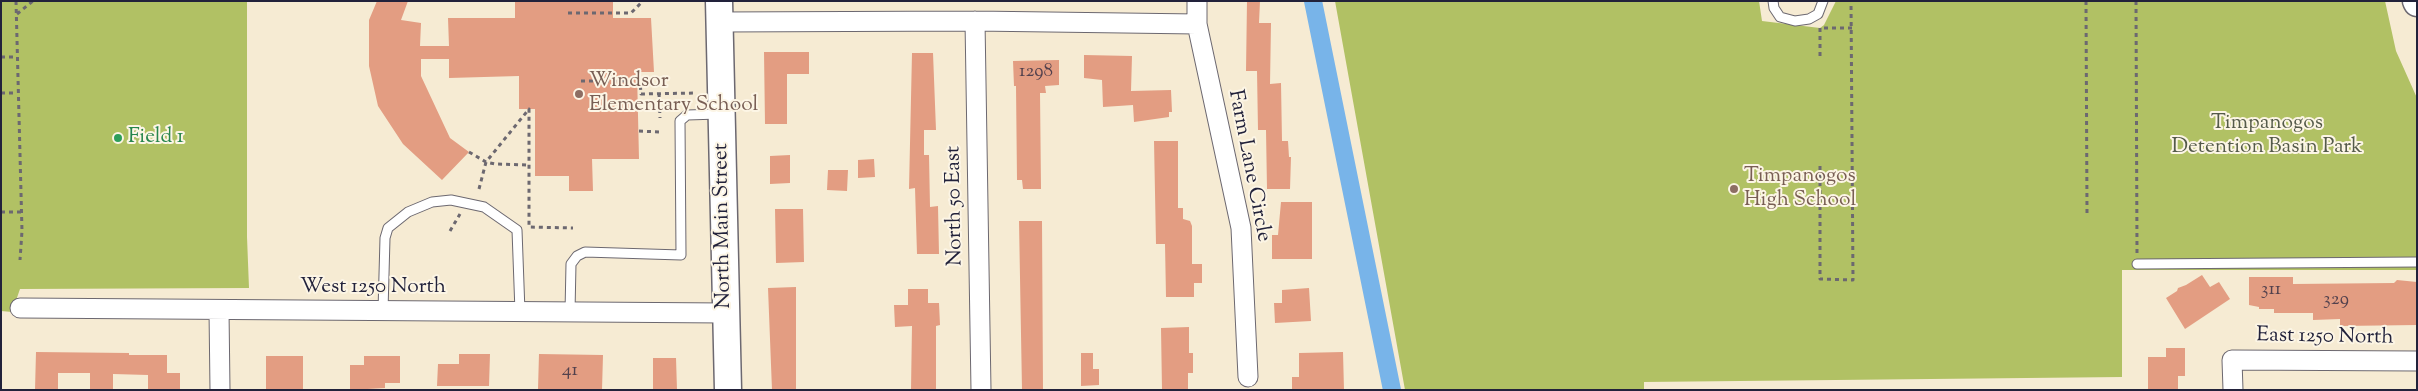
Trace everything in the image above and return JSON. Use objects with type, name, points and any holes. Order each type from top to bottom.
[{"type":"street","name":"Farm Lane Circle","points":[[1197,1],[1197,24],[1241,228],[1248,377]]},
{"type":"street","points":[[720,12],[975,21],[1197,24]]},
{"type":"street","name":"North Main Street","points":[[720,12],[728,390]]},
{"type":"street","name":"North 50 East","points":[[975,21],[981,390]]},
{"type":"street","name":"West 1250 North","points":[[20,308],[725,313]]},
{"type":"street","points":[[219,310],[220,390]]},
{"type":"street","name":"East 1250 North","points":[[2233,390],[2232,360],[2417,361]]},
{"type":"lane","points":[[1773,1],[1774,8],[1780,17],[1795,21],[1809,19],[1818,14],[1823,1]]},
{"type":"lane","points":[[570,312],[571,264],[576,256],[585,252],[682,255],[680,121],[687,115],[722,114]]},
{"type":"lane","points":[[383,311],[385,238],[388,228],[408,212],[432,202],[451,200],[484,207],[517,230],[520,312]]},
{"type":"lane","points":[[2138,264],[2417,262]]},
{"type":"path","points":[[16,1],[21,212],[20,260]]},
{"type":"path","points":[[16,15],[33,1]]},
{"type":"path","points":[[568,13],[631,14],[643,1]]},
{"type":"path","points":[[1820,166],[1820,278],[1854,280],[1851,1]]},
{"type":"path","points":[[2086,1],[2087,213]]},
{"type":"path","points":[[2136,1],[2138,264]]},
{"type":"path","points":[[1820,56],[1820,28],[1852,28]]},
{"type":"path","points":[[1,57],[17,57]]},
{"type":"path","points":[[581,81],[640,81],[641,94],[696,92]]},
{"type":"path","points":[[1,93],[17,93]]},
{"type":"path","points":[[659,93],[660,118]]},
{"type":"path","points":[[479,189],[486,162],[529,109],[529,228],[573,228]]},
{"type":"path","points":[[639,131],[660,132]]},
{"type":"path","points":[[469,152],[486,162],[529,165]]},
{"type":"path","points":[[450,231],[462,211]]},
{"type":"path","points":[[1,212],[21,212]]},
{"type":"green space","points":[[1,1],[247,1],[247,237],[249,288],[20,289],[12,312],[1,311]]},
{"type":"green space","name":"Timpanogos High School","points":[[1335,1],[1759,1],[1762,21],[1820,28],[1824,25],[1836,1],[2385,1],[2396,51],[2417,98],[2417,270],[2122,270],[2122,377],[1644,382],[1644,390],[1405,390]]},
{"type":"building","name":"Windsor Elementary School","points":[[377,1],[408,1],[401,20],[421,23],[420,46],[449,46],[448,18],[515,18],[515,1],[613,1],[613,18],[651,18],[654,72],[637,72],[639,159],[592,159],[593,191],[569,191],[569,176],[535,176],[535,109],[519,109],[519,76],[449,78],[449,59],[421,59],[421,76],[450,138],[469,152],[442,180],[403,144],[378,106],[369,66],[369,20]]},
{"type":"building","points":[[1247,1],[1260,1],[1259,23],[1271,23],[1270,84],[1281,83],[1282,141],[1288,141],[1289,157],[1291,157],[1290,189],[1267,189],[1266,130],[1258,130],[1257,71],[1246,71]]},
{"type":"building","points":[[764,52],[809,52],[809,74],[787,74],[787,124],[765,124]]},
{"type":"building","points":[[912,53],[933,53],[936,130],[924,130],[924,155],[929,155],[930,207],[938,206],[939,254],[917,254],[915,188],[909,189]]},
{"type":"building","points":[[1084,55],[1132,56],[1131,91],[1171,90],[1172,112],[1169,112],[1169,117],[1134,122],[1133,105],[1103,107],[1102,80],[1084,78]]},
{"type":"building","points":[[1059,60],[1059,85],[1045,86],[1046,93],[1040,93],[1041,189],[1023,189],[1022,180],[1017,180],[1016,86],[1014,86],[1013,61]]},
{"type":"building","points":[[1154,141],[1178,141],[1178,208],[1183,208],[1183,219],[1190,221],[1192,226],[1192,264],[1202,264],[1202,283],[1194,283],[1194,297],[1166,297],[1165,244],[1156,244]]},
{"type":"building","points":[[790,155],[790,183],[770,184],[770,156]]},
{"type":"building","points":[[874,159],[875,177],[858,178],[858,160]]},
{"type":"building","points":[[828,170],[848,170],[847,191],[827,190]]},
{"type":"building","points":[[1281,202],[1312,202],[1312,259],[1272,259],[1272,235],[1278,235]]},
{"type":"building","points":[[775,209],[803,209],[804,262],[776,263]]},
{"type":"building","points":[[1019,221],[1042,221],[1043,390],[1022,390]]},
{"type":"building","points":[[2202,275],[2210,287],[2219,282],[2230,299],[2185,329],[2166,298],[2177,291],[2178,288]]},
{"type":"building","points":[[2249,277],[2293,277],[2293,284],[2394,283],[2397,280],[2417,282],[2417,325],[2340,326],[2340,319],[2313,320],[2313,313],[2274,313],[2274,309],[2259,309],[2259,307],[2249,305]]},
{"type":"building","points":[[796,287],[796,390],[772,390],[768,288]]},
{"type":"building","points":[[1309,288],[1311,321],[1275,323],[1274,303],[1282,303],[1282,290]]},
{"type":"building","points":[[908,289],[928,289],[928,303],[939,303],[940,325],[936,326],[936,390],[911,390],[912,326],[895,327],[894,305],[908,305]]},
{"type":"building","points":[[1189,327],[1189,353],[1193,353],[1193,373],[1188,373],[1188,390],[1162,390],[1161,328]]},
{"type":"building","points":[[2166,348],[2185,348],[2185,376],[2178,376],[2178,390],[2148,390],[2148,357],[2166,357]]},
{"type":"building","points":[[36,352],[167,355],[167,373],[180,373],[180,390],[148,390],[148,375],[113,374],[113,389],[90,389],[90,373],[58,373],[58,390],[35,390]]},
{"type":"building","points":[[1343,352],[1344,390],[1292,390],[1292,377],[1299,377],[1299,353]]},
{"type":"building","points":[[1081,353],[1093,353],[1093,369],[1099,369],[1099,385],[1081,386]]},
{"type":"building","points":[[459,354],[490,354],[489,386],[437,386],[438,364],[459,364]]},
{"type":"building","points":[[539,354],[603,355],[602,390],[538,389]]},
{"type":"building","points":[[266,356],[303,356],[303,390],[266,390]]},
{"type":"building","points":[[364,356],[400,356],[400,383],[385,383],[385,388],[350,390],[350,365],[364,365]]},
{"type":"building","points":[[653,358],[676,358],[677,390],[653,390]]},
{"type":"waterway","points":[[1313,1],[1392,390]]},
{"type":"place","name":"Windsor Elementary School","points":[[579,94]]},
{"type":"place","name":"Field 1","points":[[118,138]]},
{"type":"place","name":"Timpanogos High School","points":[[1734,189]]},
{"type":"park label","name":"Timpanogos Detention Basin Park","points":[[2267,136]]}]
